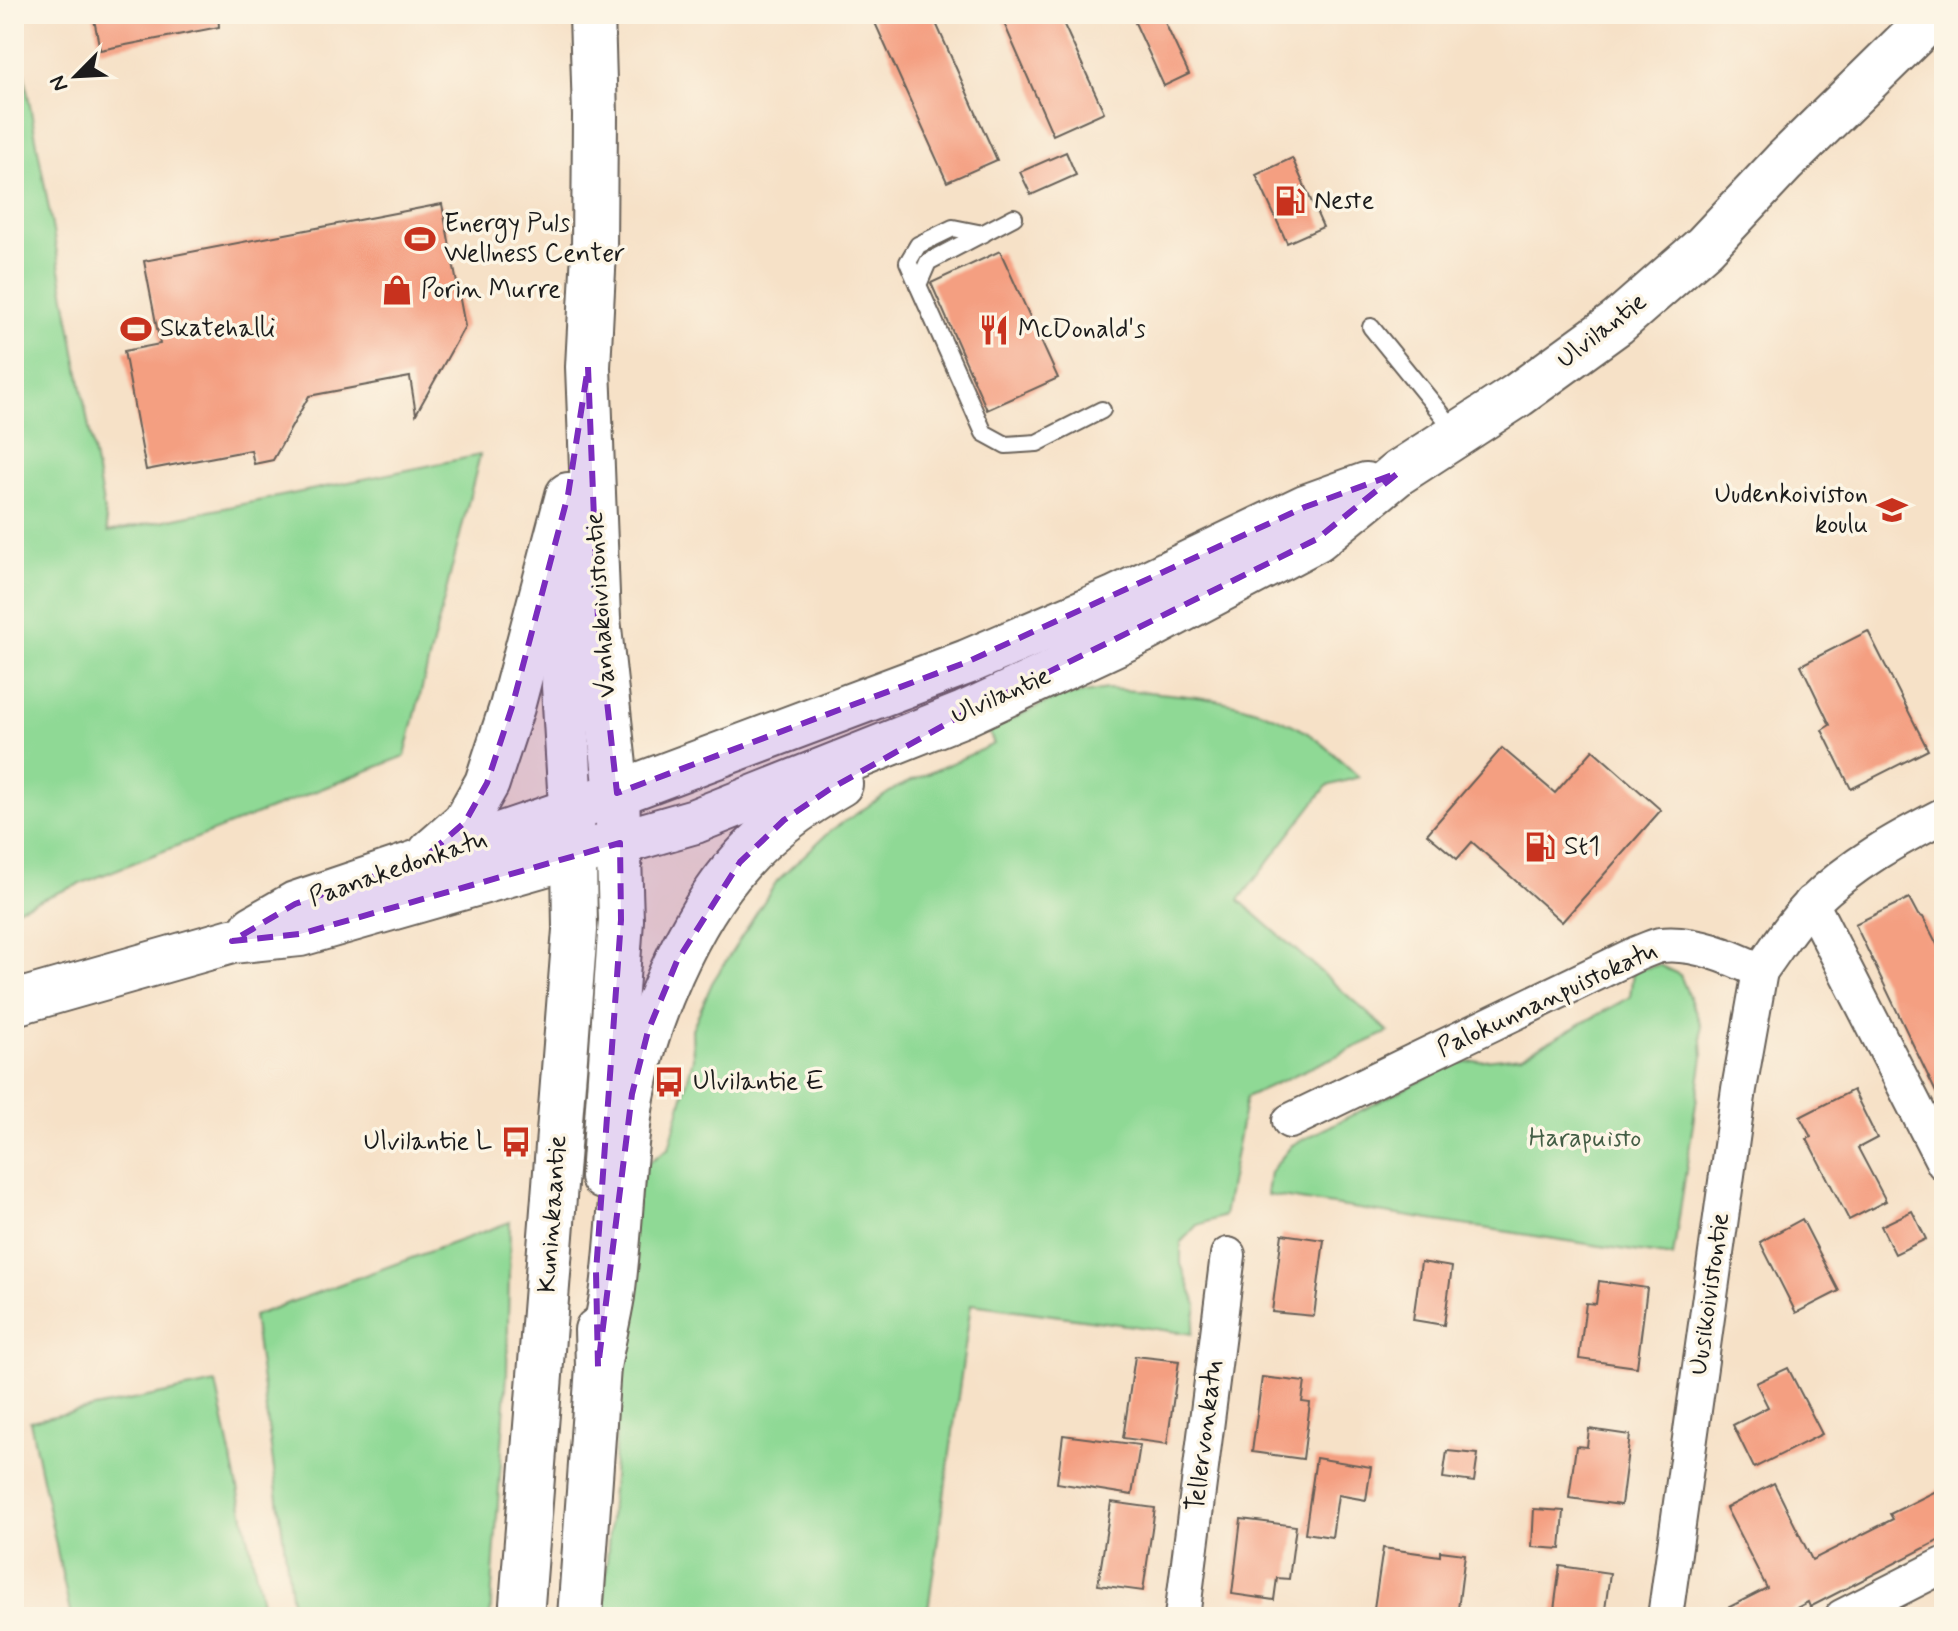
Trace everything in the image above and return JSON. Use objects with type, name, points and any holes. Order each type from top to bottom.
[{"type":"main road","name":"Vanhakoivistontie","points":[[592,14],[594,251],[588,367],[598,619],[620,843]]},
{"type":"main road","name":"Ulvilantie","points":[[1784,162],[1898,14]]},
{"type":"main road","name":"Ulvilantie","points":[[574,857],[695,821],[964,714],[1142,631],[1317,539],[1398,473],[1518,395],[1617,323],[1705,246],[1784,162],[1935,14]]},
{"type":"main road","name":"Vanhakoivistontie","points":[[570,811],[564,686],[568,495],[588,367]]},
{"type":"main road","name":"Ulvilantie","points":[[570,811],[967,662],[1114,599],[1305,507],[1398,473]]},
{"type":"main road","points":[[423,859],[465,822],[487,783],[512,707],[568,495]]},
{"type":"main road","points":[[598,1367],[612,1296],[632,1094],[648,1031],[677,961],[691,936],[713,898],[740,862],[784,820],[830,789],[964,714]]},
{"type":"main road","name":"Kuninkaantie","points":[[521,1617],[575,930],[570,811]]},
{"type":"main road","name":"Paanakedonkatu","points":[[232,941],[295,904],[570,811]]},
{"type":"main road","name":"Kuninkaantie","points":[[580,1617],[598,1367],[596,1272],[621,920],[620,843]]},
{"type":"main road","name":"Paanakedonkatu","points":[[14,1003],[232,941],[300,934],[574,857]]},
{"type":"street","points":[[1760,971],[1811,903],[1861,861],[1944,815]]},
{"type":"street","points":[[1811,903],[1944,1163]]},
{"type":"street","name":"Palokunnanpuistokatu","points":[[1290,1121],[1659,945],[1702,949],[1731,957],[1760,971]]},
{"type":"street","name":"Uusikoivistontie","points":[[1665,1617],[1739,1089],[1760,971]]},
{"type":"street","name":"Tellervonkatu","points":[[1182,1617],[1228,1255]]},
{"type":"street","points":[[1842,1617],[1944,1565]]},
{"type":"lane","points":[[1014,217],[928,262],[918,285],[984,433],[1006,445],[1037,443],[1102,410]]},
{"type":"lane","points":[[1371,327],[1458,434]]},
{"type":"highlighted area","points":[[588,367],[598,619],[617,793],[967,662],[1305,507],[1398,473],[1317,539],[964,714],[830,789],[784,820],[740,862],[677,961],[648,1031],[632,1094],[598,1367],[596,1272],[621,920],[620,843],[300,934],[232,941],[295,904],[423,859],[465,822],[487,783],[512,707],[568,495]]},
{"type":"green space","points":[[14,18],[108,532],[480,455],[405,756],[14,910]]},
{"type":"green space","points":[[1107,689],[1210,699],[1259,711],[1306,732],[1359,777],[1327,786],[1239,900],[1389,1032],[1246,1097],[1224,1216],[1197,1225],[1181,1242],[1181,1264],[1197,1306],[1192,1334],[971,1304],[927,1617],[603,1617],[631,1222],[645,1165],[669,1148],[693,1059],[692,1029],[712,983],[777,881],[830,831],[896,788],[994,744],[988,730],[1056,698]]},
{"type":"green space","name":"Harapuisto","points":[[1659,965],[1680,975],[1701,1025],[1703,1057],[1673,1257],[1267,1195],[1270,1172],[1292,1145],[1456,1063],[1522,1056],[1630,997],[1633,971]]},
{"type":"green space","points":[[510,1222],[507,1374],[490,1617],[294,1617],[253,1316]]},
{"type":"green space","points":[[216,1383],[265,1617],[71,1617],[30,1421]]},
{"type":"building","points":[[93,14],[218,14],[219,27],[100,50]]},
{"type":"building","points":[[871,14],[932,14],[997,160],[947,182]]},
{"type":"building","points":[[1000,14],[1059,14],[1104,112],[1053,135]]},
{"type":"building","points":[[1131,14],[1161,14],[1189,74],[1164,86]]},
{"type":"building","points":[[1066,152],[1076,175],[1031,195],[1020,172]]},
{"type":"building","name":"Neste","points":[[1292,158],[1323,227],[1287,243],[1256,175]]},
{"type":"building","points":[[442,204],[465,326],[416,414],[410,377],[309,396],[273,460],[254,464],[251,450],[146,470],[124,351],[160,344],[144,261]]},
{"type":"building","name":"McDonald's","points":[[1000,251],[1058,378],[987,410],[931,283]]},
{"type":"building","points":[[1868,631],[1928,750],[1851,789],[1822,730],[1830,725],[1801,665]]},
{"type":"building","points":[[1502,748],[1555,793],[1593,750],[1661,810],[1562,922],[1472,842],[1457,859],[1427,834]]},
{"type":"building","points":[[1909,898],[1918,915],[1923,917],[1944,958],[1944,1109],[1855,924]]},
{"type":"building","points":[[1853,1090],[1877,1138],[1858,1148],[1886,1201],[1849,1220],[1807,1139],[1811,1137],[1800,1117]]},
{"type":"building","points":[[1912,1211],[1926,1239],[1895,1254],[1881,1226]]},
{"type":"building","points":[[1802,1219],[1839,1291],[1796,1313],[1760,1242]]},
{"type":"building","points":[[1282,1234],[1324,1240],[1314,1316],[1272,1312]]},
{"type":"building","points":[[1421,1262],[1452,1267],[1444,1325],[1413,1320]]},
{"type":"building","points":[[1599,1281],[1647,1288],[1637,1367],[1579,1359],[1586,1303],[1596,1304]]},
{"type":"building","points":[[1135,1356],[1179,1361],[1167,1444],[1123,1438]]},
{"type":"building","points":[[1788,1368],[1822,1434],[1754,1468],[1733,1425],[1768,1407],[1756,1383]]},
{"type":"building","points":[[1262,1377],[1305,1382],[1302,1402],[1310,1403],[1303,1459],[1252,1452]]},
{"type":"building","points":[[1589,1429],[1630,1435],[1621,1505],[1569,1498],[1576,1446],[1587,1447]]},
{"type":"building","points":[[1063,1435],[1140,1445],[1132,1495],[1057,1483]]},
{"type":"building","points":[[1447,1451],[1478,1454],[1474,1482],[1443,1478]]},
{"type":"building","points":[[1316,1458],[1371,1467],[1366,1500],[1338,1495],[1332,1537],[1305,1533]]},
{"type":"building","points":[[1774,1483],[1812,1560],[1893,1519],[1890,1514],[1944,1487],[1944,1538],[1810,1607],[1808,1602],[1780,1617],[1710,1617],[1767,1588],[1726,1508]]},
{"type":"building","points":[[1111,1502],[1155,1508],[1143,1591],[1098,1585]]},
{"type":"building","points":[[1534,1509],[1564,1511],[1561,1549],[1532,1547]]},
{"type":"building","points":[[1241,1519],[1296,1526],[1289,1579],[1277,1578],[1274,1600],[1232,1594]]},
{"type":"building","points":[[1383,1548],[1440,1556],[1440,1551],[1465,1554],[1457,1617],[1374,1608]]},
{"type":"building","points":[[1560,1566],[1610,1573],[1604,1617],[1553,1617]]},
{"type":"place","name":"Neste","points":[[1290,201]]},
{"type":"place","name":"Energy Puls Wellness Center","points":[[420,239]]},
{"type":"place","name":"Porin Murre","points":[[397,290]]},
{"type":"place","name":"Skatehalli","points":[[136,329]]},
{"type":"place","name":"McDonald's","points":[[994,330]]},
{"type":"place","name":"Uudenkoiviston koulu","points":[[1892,510]]},
{"type":"place","name":"St1","points":[[1540,847]]},
{"type":"place","name":"Ulvilantie E","points":[[669,1082]]},
{"type":"place","name":"Ulvilantie L","points":[[516,1142]]}]
